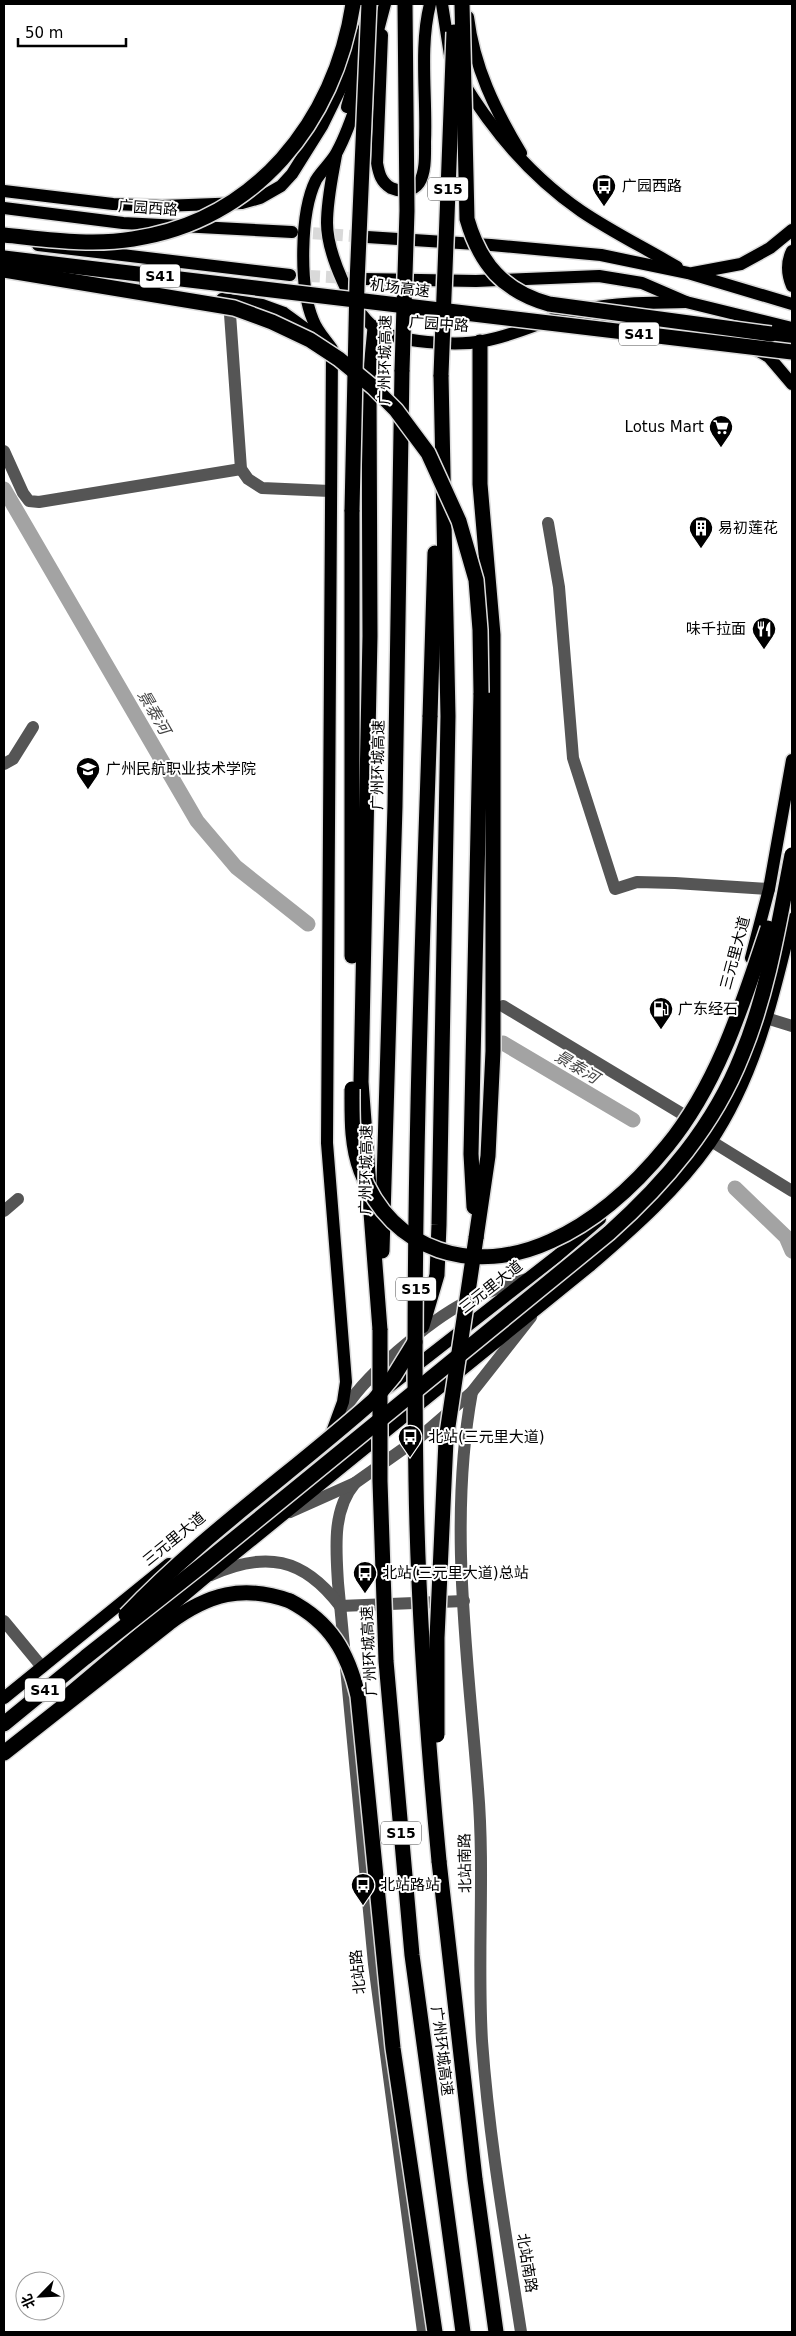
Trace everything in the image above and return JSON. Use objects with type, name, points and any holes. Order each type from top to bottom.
[{"type":"highway","points":[[4,235],[83,241],[132,239],[172,230],[206,217],[237,199],[276,167],[311,122],[330,86],[337,67],[352,4]]},
{"type":"highway","points":[[371,4],[357,293],[352,500],[352,1112],[354,1145],[361,1171],[386,1214],[412,1237],[432,1248],[453,1255],[488,1258],[511,1255],[551,1242],[584,1222],[620,1194],[668,1146],[710,1080],[724,1050],[756,965],[792,850]]},
{"type":"highway","name":"广州环城高速","points":[[405,4],[407,211],[395,806],[386,1063],[380,1330],[380,1481],[387,1671],[412,1955],[463,2332]]},
{"type":"highway","name":"广州环城高速","points":[[455,4],[425,868],[415,1322],[418,1553],[425,1688],[439,1861],[475,2179],[496,2332]]},
{"type":"highway","points":[[462,4],[467,219],[479,251],[498,277],[525,295],[549,304],[792,339]]},
{"type":"highway","name":"机场高速","points":[[4,258],[792,352]]},
{"type":"highway","points":[[4,271],[210,303],[234,308],[290,330],[339,359],[384,398],[418,438],[438,474],[459,521],[471,560],[480,630],[481,728],[471,1154],[476,1238]]},
{"type":"highway","points":[[375,328],[369,390],[370,636],[361,990],[361,1082],[380,1330]]},
{"type":"highway","points":[[439,1861],[437,1647],[442,1496],[446,1440],[488,1156],[493,1051],[493,635],[480,484],[480,342]]},
{"type":"highway","points":[[87,1656],[160,1579],[374,1400],[402,1365],[416,1340],[432,1297],[437,1275],[439,1225],[448,716],[441,375]]},
{"type":"highway","points":[[87,1656],[201,1566],[609,1233],[661,1183],[707,1122],[725,1091],[742,1054],[760,999],[792,855]]},
{"type":"highway","points":[[4,1751],[183,1613],[221,1596],[232,1593],[255,1592],[284,1599],[311,1614],[336,1640],[349,1662],[360,1708],[381,1948],[393,2048],[435,2332]]},
{"type":"highway","name":"S41","points":[[4,1724],[87,1656]]},
{"type":"main road","points":[[4,191],[113,204],[162,206],[251,202],[270,194],[292,174],[322,126],[348,73],[371,4]]},
{"type":"main road","points":[[382,7],[381,92],[377,163],[380,178],[387,185],[398,191],[412,189],[418,184],[424,160],[426,37],[430,4]]},
{"type":"main road","points":[[442,4],[448,47],[459,75],[486,120],[502,140],[532,170],[580,210],[688,273],[741,264],[770,248],[792,230]]},
{"type":"main road","points":[[467,4],[471,36],[483,80],[501,119],[532,170]]},
{"type":"main road","points":[[337,153],[346,110],[363,54],[382,7]]},
{"type":"main road","points":[[332,1432],[343,1402],[346,1382],[326,1143],[332,348],[312,319],[305,284],[304,258],[306,224],[312,193],[317,180],[337,153],[350,124],[366,78],[382,7]]},
{"type":"main road","name":"广园中路","points":[[337,153],[328,198],[327,224],[330,247],[340,275],[352,297],[362,315],[375,328],[394,336],[411,340],[480,342],[500,338],[548,319],[577,311],[612,305],[686,302]]},
{"type":"main road","name":"广园西路","points":[[4,208],[123,223],[292,232]]},
{"type":"main road","points":[[367,237],[571,252],[625,259],[688,273],[792,304]]},
{"type":"main road","points":[[4,241],[290,274]]},
{"type":"main road","points":[[792,251],[787,260],[792,286]]},
{"type":"main road","points":[[4,271],[262,305],[284,313],[332,348],[356,370],[369,390]]},
{"type":"main road","points":[[364,279],[467,281],[599,276],[642,283],[686,302],[792,328]]},
{"type":"main road","points":[[577,311],[628,329],[749,346],[770,356],[792,384]]},
{"type":"main road","points":[[792,339],[789,354],[792,360]]},
{"type":"main road","name":"三元里大道","points":[[4,1698],[332,1432],[578,1238],[626,1194],[665,1152],[690,1118],[721,1051],[740,1000],[769,889],[792,760]]},
{"type":"main road","points":[[4,1751],[204,1578],[536,1311],[652,1211],[676,1185],[711,1141],[734,1099],[767,1020],[792,919]]},
{"type":"street","points":[[229,300],[242,469],[248,480],[262,488],[330,491]]},
{"type":"street","points":[[4,451],[23,493],[29,501],[39,502],[242,469]]},
{"type":"street","points":[[548,523],[559,587],[574,758],[615,889],[637,882],[646,882],[769,889]]},
{"type":"street","points":[[4,764],[13,759],[33,727]]},
{"type":"street","points":[[740,1000],[755,1014],[767,1020],[792,1026]]},
{"type":"street","points":[[503,1006],[690,1118]]},
{"type":"street","points":[[711,1141],[792,1190]]},
{"type":"street","points":[[4,1211],[18,1199]]},
{"type":"street","points":[[332,1432],[355,1391],[438,1320],[465,1302],[527,1279]]},
{"type":"street","points":[[285,1514],[356,1483],[420,1437],[472,1392],[536,1311]]},
{"type":"street","name":"北站南路","points":[[472,1392],[465,1428],[462,1473],[464,1601],[480,1825],[480,1996],[485,2075],[521,2332]]},
{"type":"street","name":"北站路","points":[[356,1483],[346,1494],[342,1505],[337,1535],[340,1606],[374,1964],[423,2332]]},
{"type":"street","points":[[204,1578],[241,1563],[282,1562],[298,1569],[320,1583],[340,1606],[464,1601]]},
{"type":"street","points":[[4,1621],[42,1667]]},
{"type":"waterway","name":"景泰河","points":[[4,489],[197,821],[236,867],[308,924]]},
{"type":"waterway","name":"景泰河","points":[[503,1043],[633,1120]]},
{"type":"waterway","name":"景泰河","points":[[735,1188],[786,1237],[792,1251]]},
{"type":"tunnel","points":[[295,232],[367,237]]},
{"type":"tunnel","points":[[290,275],[350,278]]},
{"type":"place","name":"广园西路","points":[[604,207]]},
{"type":"place","name":"Lotus Mart","points":[[721,448]]},
{"type":"place","name":"易初莲花","points":[[701,549]]},
{"type":"place","name":"味千拉面","points":[[764,650]]},
{"type":"place","name":"广州民航职业技术学院","points":[[88,790]]},
{"type":"place","name":"广东经石","points":[[661,1030]]},
{"type":"place","name":"北站(三元里大道)","points":[[410,1458]]},
{"type":"place","name":"北站(三元里大道)总站","points":[[365,1594]]},
{"type":"place","name":"北站路站","points":[[363,1906]]}]
